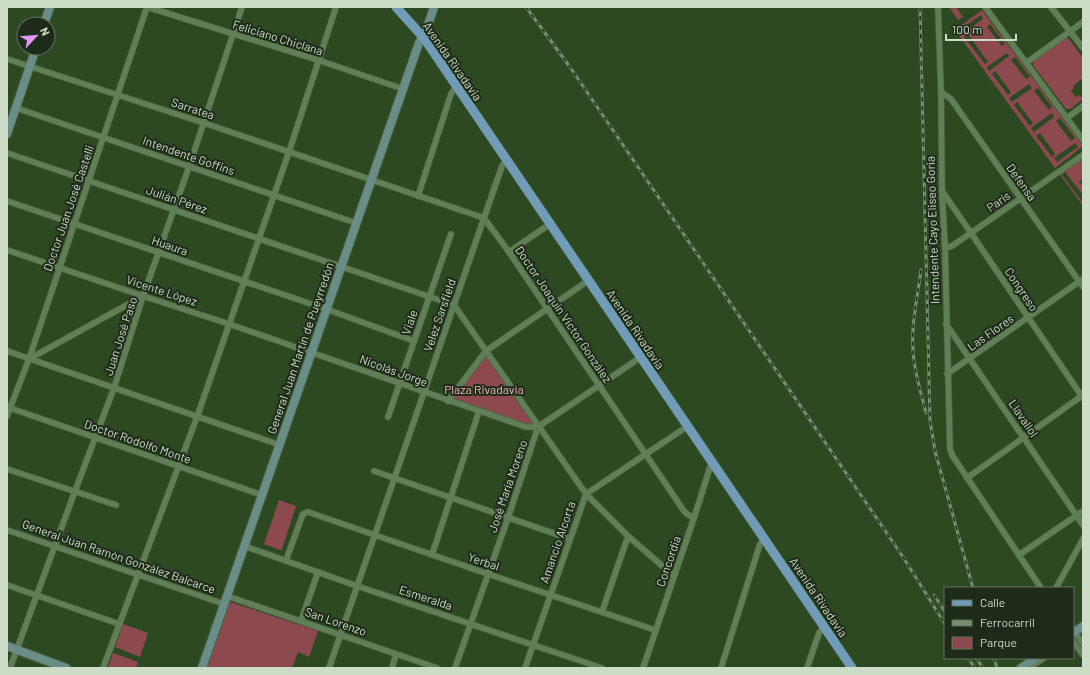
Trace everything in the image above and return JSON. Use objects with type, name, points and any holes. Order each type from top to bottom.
[{"type":"main road","name":"Avenida Rivadavia","points":[[396,7],[423,37],[457,85],[852,668]]},
{"type":"street","name":"Feliciano Chiclana","points":[[147,7],[318,60],[403,89]]},
{"type":"street","name":"Doctor Juan José Castelli","points":[[7,416],[9,407],[29,358],[147,7]]},
{"type":"street","name":"Juan José Paso","points":[[10,668],[54,546],[114,388],[242,7]]},
{"type":"street","points":[[103,668],[197,417],[289,152],[335,7]]},
{"type":"street","name":"General Juan Martín de Pueyrredón","points":[[202,668],[419,43],[426,31],[434,7]]},
{"type":"street","name":"Intendente Cayo Eliseo Goria","points":[[938,7],[947,374],[951,452],[967,478]]},
{"type":"street","points":[[985,7],[1083,140]]},
{"type":"street","points":[[1051,7],[1083,48]]},
{"type":"street","points":[[1026,63],[1083,22]]},
{"type":"street","points":[[7,134],[33,56]]},
{"type":"street","name":"Sarratea","points":[[7,59],[204,123],[371,180]]},
{"type":"street","points":[[418,196],[451,94],[457,85]]},
{"type":"street","name":"Defensa","points":[[941,92],[951,99],[1081,280],[1083,287]]},
{"type":"street","points":[[1067,118],[1083,106]]},
{"type":"street","name":"Intendente Goffins","points":[[16,108],[356,223]]},
{"type":"street","name":"Julián Pérez","points":[[7,153],[454,305]]},
{"type":"street","name":"París","points":[[945,248],[952,246],[1083,155]]},
{"type":"street","name":"Velez Sarsfield","points":[[329,668],[502,166],[507,160]]},
{"type":"street","points":[[371,180],[484,218]]},
{"type":"street","name":"Congreso","points":[[942,191],[1082,397]]},
{"type":"street","name":"Huaura","points":[[7,201],[326,309],[414,341]]},
{"type":"street","name":"Doctor Joaquín Victor González","points":[[484,218],[509,252],[684,511],[694,518]]},
{"type":"street","points":[[509,252],[550,224]]},
{"type":"street","name":"Viale","points":[[388,417],[451,234]]},
{"type":"street","name":"Vicente López","points":[[7,250],[311,352]]},
{"type":"street","points":[[448,401],[486,351],[588,280]]},
{"type":"street","name":"Las Flores","points":[[947,374],[1081,280]]},
{"type":"street","points":[[29,358],[144,296]]},
{"type":"street","points":[[454,305],[586,494],[629,537],[674,576]]},
{"type":"street","name":"Llavallol","points":[[946,324],[1083,525]]},
{"type":"street","points":[[7,351],[280,445]]},
{"type":"street","name":"Nicolás Jorge","points":[[311,352],[526,427],[538,427]]},
{"type":"street","points":[[538,427],[641,357]]},
{"type":"street","points":[[1040,587],[967,478],[1082,397]]},
{"type":"street","name":"Doctor Rodolfo Monte","points":[[9,407],[262,495]]},
{"type":"street","points":[[432,554],[479,411]]},
{"type":"street","name":"Amancio Alcorta","points":[[525,668],[586,494],[688,426]]},
{"type":"street","name":"José María Moreno","points":[[455,668],[508,518],[538,427]]},
{"type":"street","name":"Concordia","points":[[643,668],[712,461]]},
{"type":"street","points":[[7,469],[116,505]]},
{"type":"street","points":[[374,471],[570,539]]},
{"type":"street","points":[[1019,555],[1083,511]]},
{"type":"street","name":"Yerbal","points":[[286,560],[303,514],[308,512],[655,630]]},
{"type":"street","name":"General Juan Ramón González Balcarce","points":[[7,530],[224,604]]},
{"type":"street","points":[[602,612],[629,537]]},
{"type":"street","points":[[721,668],[760,544],[765,539]]},
{"type":"street","points":[[1057,587],[1083,540]]},
{"type":"street","name":"Esmeralda","points":[[244,546],[357,586],[602,668]]},
{"type":"street","points":[[301,621],[318,572]]},
{"type":"street","points":[[7,585],[119,624]]},
{"type":"street","name":"San Lorenzo","points":[[227,596],[437,668]]},
{"type":"street","points":[[1074,632],[1083,626]]},
{"type":"street","points":[[808,668],[819,634],[824,627]]},
{"type":"street","points":[[1074,634],[1077,635],[1083,644]]},
{"type":"street","points":[[1074,642],[1083,655]]},
{"type":"street","points":[[7,646],[66,668]]},
{"type":"street","points":[[392,668],[396,654]]},
{"type":"street","points":[[1021,668],[1034,659]]},
{"type":"street","points":[[1029,668],[1042,659]]},
{"type":"green space","points":[[949,7],[956,7],[963,17],[958,20]]},
{"type":"green space","points":[[982,10],[1083,146],[1055,168],[955,30]],"holes":[[[981,15],[983,19],[963,33],[961,29]],[[990,24],[1005,44],[1002,46],[987,27]],[[968,34],[988,62],[985,64],[964,37]],[[1007,53],[1009,56],[989,71],[987,67]],[[1015,57],[1030,77],[1026,79],[1011,60]],[[995,71],[1011,92],[1008,95],[992,74]],[[1029,84],[1032,88],[1012,102],[1009,98]],[[1038,88],[1052,107],[1049,110],[1034,91]],[[1017,102],[1033,123],[1030,126],[1014,105]],[[1052,113],[1054,117],[1034,132],[1031,128]],[[1060,118],[1075,138],[1071,141],[1056,121]],[[1040,133],[1055,154],[1052,157],[1036,136]],[[1075,143],[1078,147],[1057,162],[1054,158]]]},
{"type":"green space","points":[[1065,38],[1068,38],[1083,58],[1083,78],[1073,86],[1074,88],[1071,91],[1076,97],[1079,95],[1081,97],[1083,95],[1083,99],[1070,109],[1066,109],[1033,65],[1034,61]]},
{"type":"green space","points":[[1082,158],[1083,179],[1079,182],[1083,186],[1083,195],[1065,172],[1062,175],[1083,203],[1083,206],[1059,173]]},
{"type":"green space","name":"Plaza Rivadavia","points":[[486,351],[538,427],[448,401]]},
{"type":"green space","points":[[279,500],[296,506],[282,549],[280,550],[264,544]]},
{"type":"green space","points":[[230,602],[318,631],[309,657],[298,652],[292,668],[206,668],[227,604]]},
{"type":"green space","points":[[123,624],[148,633],[140,657],[115,647]]},
{"type":"green space","points":[[113,653],[138,662],[136,668],[108,668]]},
{"type":"railway","points":[[526,7],[570,67],[903,557],[944,622]]},
{"type":"railway","points":[[920,7],[930,420],[935,451],[973,587]]},
{"type":"railway","points":[[921,270],[914,320],[913,340],[915,366],[926,413]]},
{"type":"railway","points":[[934,595],[944,610]]},
{"type":"railway","points":[[969,659],[975,668]]},
{"type":"railway","points":[[977,659],[983,668]]},
{"type":"railway","points":[[994,659],[997,668]]}]
